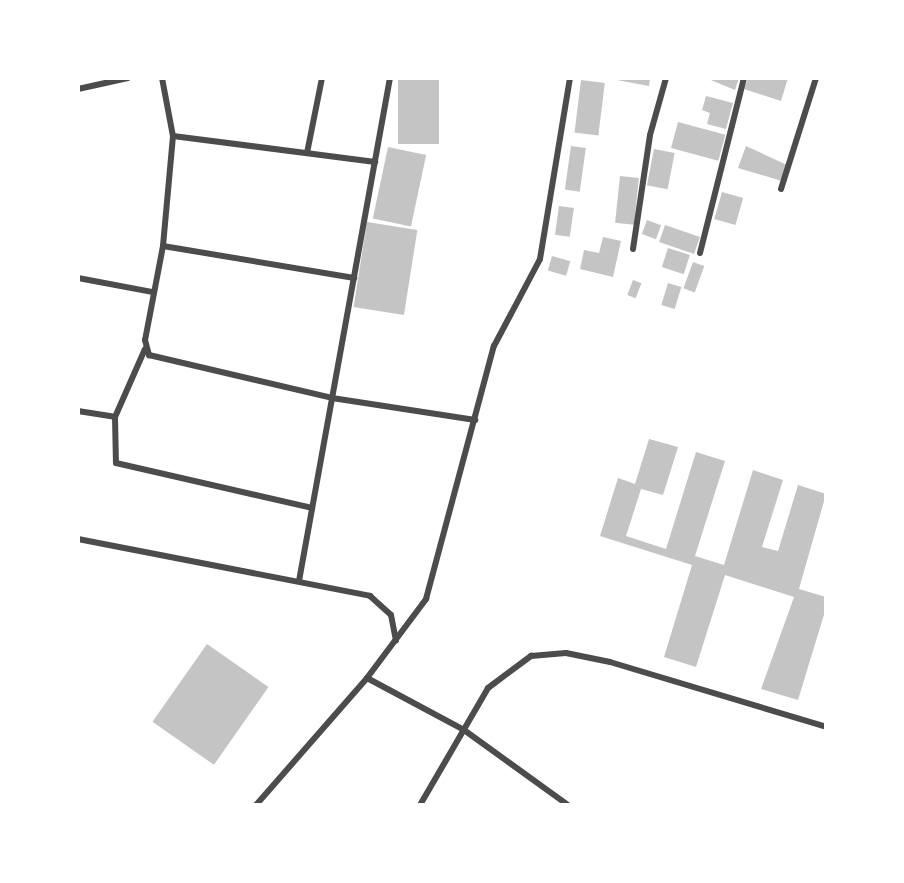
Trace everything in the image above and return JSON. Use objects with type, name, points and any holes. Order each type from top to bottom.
[{"type":"street","points":[[78,89],[128,78]]},
{"type":"street","points":[[162,78],[172,136],[163,246],[152,292],[145,349],[115,417],[116,463],[312,507]]},
{"type":"street","points":[[308,153],[322,78]]},
{"type":"street","points":[[299,581],[390,78]]},
{"type":"street","points":[[256,805],[367,678],[426,599],[494,346],[540,259],[570,78]]},
{"type":"street","points":[[633,249],[650,135],[666,78]]},
{"type":"street","points":[[700,253],[744,78]]},
{"type":"street","points":[[781,189],[816,78]]},
{"type":"street","points":[[172,136],[375,162]]},
{"type":"street","points":[[163,246],[354,278]]},
{"type":"street","points":[[78,278],[152,292]]},
{"type":"street","points":[[145,349],[159,360],[332,398],[475,420]]},
{"type":"street","points":[[78,411],[115,417]]},
{"type":"street","points":[[78,539],[299,581],[383,604],[396,641]]},
{"type":"street","points":[[420,805],[488,688],[510,667],[553,652],[610,662],[826,727]]},
{"type":"street","points":[[367,678],[464,730],[568,805]]},
{"type":"building","points":[[398,78],[439,78],[439,144],[398,144]]},
{"type":"building","points":[[606,78],[650,78],[649,86]]},
{"type":"building","points":[[706,78],[739,78],[735,90]]},
{"type":"building","points":[[748,78],[788,78],[781,101],[744,89]]},
{"type":"building","points":[[581,80],[605,83],[598,136],[575,133]]},
{"type":"building","points":[[706,96],[733,103],[726,129],[707,124],[710,113],[702,110]]},
{"type":"building","points":[[678,122],[725,135],[718,161],[671,148]]},
{"type":"building","points":[[571,146],[586,148],[580,192],[565,190]]},
{"type":"building","points":[[746,146],[787,165],[782,181],[738,168]]},
{"type":"building","points":[[388,147],[426,155],[411,227],[373,218]]},
{"type":"building","points":[[654,149],[675,153],[668,189],[647,185]]},
{"type":"building","points":[[620,176],[639,178],[634,225],[615,223]]},
{"type":"building","points":[[722,192],[743,198],[735,225],[714,219]]},
{"type":"building","points":[[559,206],[574,208],[570,237],[555,235]]},
{"type":"building","points":[[647,220],[661,225],[656,239],[642,234]]},
{"type":"building","points":[[367,222],[417,230],[404,315],[354,307]]},
{"type":"building","points":[[665,225],[700,237],[694,254],[659,242]]},
{"type":"building","points":[[603,237],[621,241],[613,277],[580,269],[584,250],[599,253]]},
{"type":"building","points":[[668,248],[690,255],[684,274],[662,267]]},
{"type":"building","points":[[552,256],[570,261],[566,276],[548,270]]},
{"type":"building","points":[[693,262],[704,266],[695,292],[683,288]]},
{"type":"building","points":[[633,280],[641,283],[636,298],[627,295]]},
{"type":"building","points":[[668,283],[681,287],[675,309],[661,305]]},
{"type":"building","points":[[649,439],[678,447],[663,495],[641,489],[626,536],[666,549],[696,452],[725,461],[695,556],[724,565],[753,470],[783,480],[762,547],[778,551],[798,485],[826,494],[799,589],[826,597],[826,608],[798,700],[761,689],[794,597],[725,575],[696,667],[664,657],[692,565],[600,536],[618,478],[635,484]]},
{"type":"building","points":[[207,644],[268,687],[214,765],[153,722]]}]
